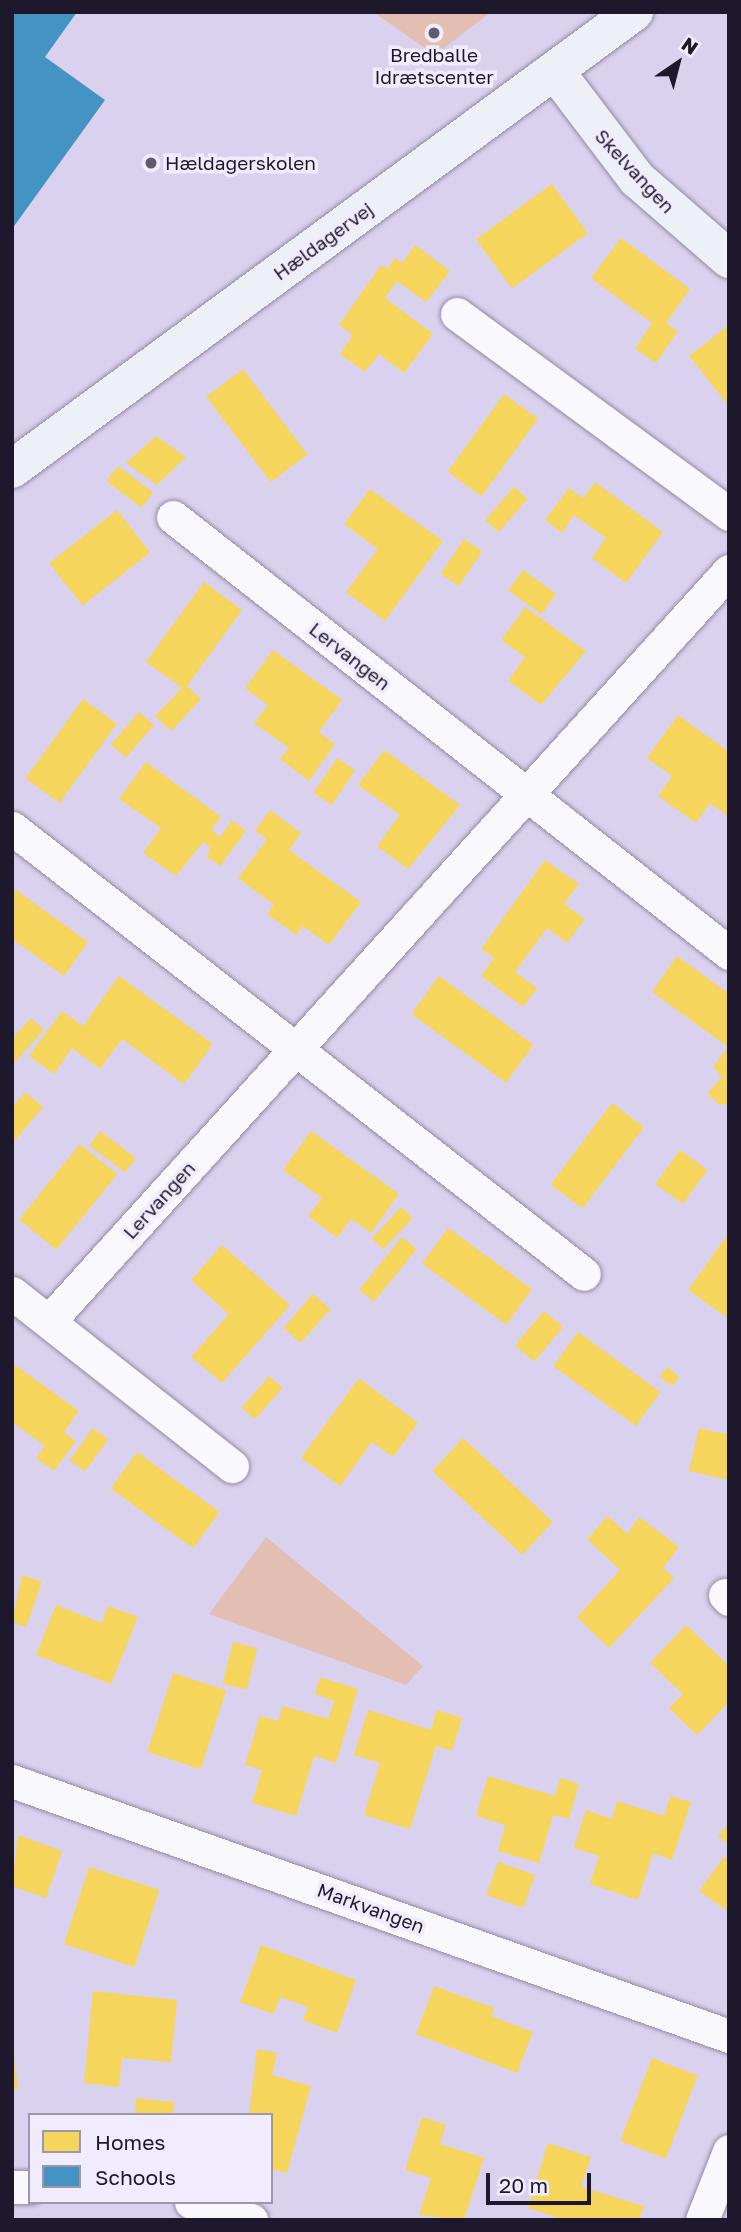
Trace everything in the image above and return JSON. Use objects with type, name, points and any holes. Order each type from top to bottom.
[{"type":"street","name":"Hældagervej","points":[[12,469],[634,12]]},
{"type":"street","name":"Skelvangen","points":[[555,71],[637,179],[729,259]]},
{"type":"street","points":[[457,314],[729,514]]},
{"type":"street","name":"Lervangen","points":[[173,517],[729,953]]},
{"type":"street","name":"Lervangen","points":[[50,1320],[729,571]]},
{"type":"street","points":[[12,828],[584,1274]]},
{"type":"street","points":[[12,1293],[50,1320],[232,1466]]},
{"type":"street","name":"Markvangen","points":[[12,1782],[729,2036]]},
{"type":"street","points":[[702,2220],[729,2151]]},
{"type":"street","points":[[198,2204],[251,2220]]},
{"type":"shaded area","name":"Bredballe Idrætscenter","points":[[373,12],[491,12],[435,55]]},
{"type":"shaded area","points":[[266,1537],[423,1666],[406,1685],[209,1614]]},
{"type":"building: Homes","points":[[552,184],[588,233],[512,289],[476,239]]},
{"type":"building: Homes","points":[[621,238],[690,289],[666,323],[678,331],[656,363],[635,349],[652,323],[591,278]]},
{"type":"building: Homes","points":[[415,245],[450,271],[426,302],[397,281],[385,298],[433,334],[404,373],[379,354],[365,372],[340,354],[353,335],[339,325],[381,265],[387,269],[395,258],[402,263]]},
{"type":"building: Homes","points":[[729,325],[729,406],[689,356]]},
{"type":"building: Homes","points":[[243,369],[307,454],[271,482],[206,397]]},
{"type":"building: Homes","points":[[504,394],[538,419],[482,496],[448,472]]},
{"type":"building: Homes","points":[[156,436],[186,457],[157,485],[126,463]]},
{"type":"building: Homes","points":[[118,466],[153,492],[142,508],[107,481]]},
{"type":"building: Homes","points":[[595,482],[663,532],[626,583],[592,558],[606,538],[574,515],[562,533],[545,520],[569,488],[583,498]]},
{"type":"building: Homes","points":[[514,487],[528,499],[499,532],[485,520]]},
{"type":"building: Homes","points":[[370,489],[443,541],[385,621],[346,592],[378,549],[344,524]]},
{"type":"building: Homes","points":[[117,510],[150,553],[82,605],[49,563]]},
{"type":"building: Homes","points":[[464,539],[482,551],[459,586],[441,574]]},
{"type":"building: Homes","points":[[523,570],[556,594],[541,614],[508,590]]},
{"type":"building: Homes","points":[[204,582],[242,610],[187,686],[201,699],[171,731],[155,716],[182,688],[146,662]]},
{"type":"building: Homes","points":[[525,607],[586,651],[541,705],[508,681],[525,657],[501,640]]},
{"type":"building: Homes","points":[[273,650],[342,700],[319,732],[335,744],[309,781],[280,759],[289,748],[254,723],[268,705],[245,688]]},
{"type":"building: Homes","points":[[83,699],[117,724],[59,803],[25,778]]},
{"type":"building: Homes","points":[[139,712],[154,725],[126,758],[111,744]]},
{"type":"building: Homes","points":[[678,715],[729,752],[729,817],[710,803],[696,823],[658,796],[672,776],[647,758]]},
{"type":"building: Homes","points":[[384,750],[460,805],[408,869],[377,846],[400,815],[358,785]]},
{"type":"building: Homes","points":[[337,758],[355,770],[332,805],[314,793]]},
{"type":"building: Homes","points":[[146,762],[221,817],[211,830],[220,837],[232,820],[246,831],[220,866],[206,856],[211,848],[203,842],[176,876],[143,853],[161,828],[119,799]]},
{"type":"building: Homes","points":[[270,810],[301,833],[289,850],[361,902],[329,945],[303,926],[296,935],[267,914],[274,905],[238,878],[267,839],[255,831]]},
{"type":"building: Homes","points":[[545,860],[579,884],[564,904],[585,919],[567,943],[547,928],[515,972],[537,988],[523,1007],[481,976],[494,958],[481,949]]},
{"type":"building: Homes","points":[[12,887],[88,942],[64,976],[12,939]]},
{"type":"building: Homes","points":[[677,956],[729,994],[729,1103],[720,1105],[707,1094],[722,1077],[713,1067],[728,1047],[652,992]]},
{"type":"building: Homes","points":[[119,976],[213,1044],[184,1084],[122,1039],[100,1069],[72,1048],[54,1074],[29,1056],[62,1011],[83,1026]]},
{"type":"building: Homes","points":[[439,976],[534,1045],[506,1083],[411,1014]]},
{"type":"building: Homes","points":[[31,1018],[44,1030],[14,1063],[12,1039]]},
{"type":"building: Homes","points":[[25,1092],[43,1107],[12,1144],[12,1108]]},
{"type":"building: Homes","points":[[612,1103],[644,1127],[583,1209],[551,1184]]},
{"type":"building: Homes","points":[[100,1131],[136,1158],[125,1172],[89,1145]]},
{"type":"building: Homes","points":[[311,1131],[399,1194],[371,1233],[351,1219],[337,1238],[308,1216],[322,1198],[283,1170]]},
{"type":"building: Homes","points":[[80,1144],[117,1174],[56,1250],[19,1219]]},
{"type":"building: Homes","points":[[680,1150],[708,1170],[683,1204],[655,1184]]},
{"type":"building: Homes","points":[[401,1207],[413,1218],[383,1249],[372,1238]]},
{"type":"building: Homes","points":[[448,1228],[532,1289],[506,1325],[422,1264]]},
{"type":"building: Homes","points":[[729,1233],[729,1319],[688,1290]]},
{"type":"building: Homes","points":[[402,1237],[417,1249],[374,1302],[359,1290]]},
{"type":"building: Homes","points":[[222,1245],[290,1305],[222,1383],[191,1357],[229,1314],[191,1280]]},
{"type":"building: Homes","points":[[313,1294],[330,1309],[301,1343],[283,1328]]},
{"type":"building: Homes","points":[[544,1311],[563,1327],[534,1362],[515,1345]]},
{"type":"building: Homes","points":[[578,1332],[661,1392],[636,1426],[553,1366]]},
{"type":"building: Homes","points":[[12,1363],[79,1411],[64,1432],[76,1441],[54,1471],[36,1458],[45,1446],[12,1422]]},
{"type":"building: Homes","points":[[667,1367],[680,1377],[672,1386],[660,1376]]},
{"type":"building: Homes","points":[[269,1376],[283,1388],[255,1420],[241,1408]]},
{"type":"building: Homes","points":[[359,1378],[418,1423],[393,1457],[372,1442],[340,1486],[301,1458]]},
{"type":"building: Homes","points":[[93,1428],[108,1439],[85,1472],[69,1460]]},
{"type":"building: Homes","points":[[699,1428],[729,1435],[728,1480],[689,1471]]},
{"type":"building: Homes","points":[[463,1438],[553,1522],[522,1555],[432,1471]]},
{"type":"building: Homes","points":[[137,1452],[220,1512],[193,1548],[111,1488]]},
{"type":"building: Homes","points":[[608,1516],[627,1534],[639,1517],[679,1547],[663,1568],[674,1578],[609,1648],[577,1617],[620,1570],[587,1539]]},
{"type":"building: Homes","points":[[22,1575],[42,1582],[26,1627],[12,1622]]},
{"type":"building: Homes","points":[[56,1605],[102,1623],[108,1606],[138,1617],[111,1684],[36,1655]]},
{"type":"building: Homes","points":[[686,1625],[729,1666],[729,1702],[697,1735],[669,1708],[683,1694],[650,1663]]},
{"type":"building: Homes","points":[[233,1642],[257,1648],[247,1690],[223,1684]]},
{"type":"building: Homes","points":[[173,1673],[226,1690],[201,1769],[147,1752]]},
{"type":"building: Homes","points":[[320,1677],[358,1689],[336,1763],[314,1756],[296,1816],[252,1803],[262,1770],[245,1765],[260,1716],[278,1721],[283,1706],[328,1719],[334,1701],[315,1694]]},
{"type":"building: Homes","points":[[368,1710],[431,1730],[437,1710],[462,1718],[452,1751],[436,1746],[410,1829],[364,1815],[380,1763],[354,1755]]},
{"type":"building: Homes","points":[[488,1776],[555,1796],[560,1778],[579,1784],[569,1819],[553,1815],[539,1863],[498,1851],[505,1825],[476,1816]]},
{"type":"building: Homes","points":[[670,1796],[691,1802],[672,1860],[653,1853],[638,1900],[590,1884],[599,1856],[574,1848],[586,1810],[612,1819],[617,1801],[664,1816]]},
{"type":"building: Homes","points":[[729,1823],[729,1845],[718,1836]]},
{"type":"building: Homes","points":[[18,1835],[62,1851],[46,1898],[12,1886]]},
{"type":"building: Homes","points":[[724,1857],[729,1860],[729,1912],[699,1891]]},
{"type":"building: Homes","points":[[498,1862],[535,1875],[523,1908],[487,1895]]},
{"type":"building: Homes","points":[[89,1867],[159,1890],[134,1967],[64,1944]]},
{"type":"building: Homes","points":[[261,1945],[356,1980],[337,2033],[303,2020],[308,2007],[280,1997],[274,2014],[240,2002]]},
{"type":"building: Homes","points":[[434,1986],[494,2008],[491,2016],[533,2032],[517,2073],[416,2034]]},
{"type":"building: Homes","points":[[93,1991],[177,2000],[171,2062],[122,2058],[119,2087],[84,2083]]},
{"type":"building: Homes","points":[[12,2039],[18,2089],[12,2089]]},
{"type":"building: Homes","points":[[257,2049],[277,2053],[272,2075],[311,2086],[287,2173],[273,2170],[273,2113],[249,2113]]},
{"type":"building: Homes","points":[[652,2058],[698,2076],[666,2159],[620,2141]]},
{"type":"building: Homes","points":[[136,2098],[174,2102],[173,2113],[135,2113]]},
{"type":"building: Homes","points":[[422,2117],[446,2125],[440,2144],[484,2158],[464,2220],[419,2215],[431,2178],[405,2170]]},
{"type":"building: Homes","points":[[548,2143],[591,2157],[581,2187],[644,2206],[639,2220],[564,2220],[528,2208]]},
{"type":"building: Schools","points":[[12,12],[77,12],[45,57],[105,100],[12,229]]},
{"type":"place","name":"Bredballe Idrætscenter","points":[[434,33]]},
{"type":"place","name":"Hældagerskolen","points":[[151,163]]}]
